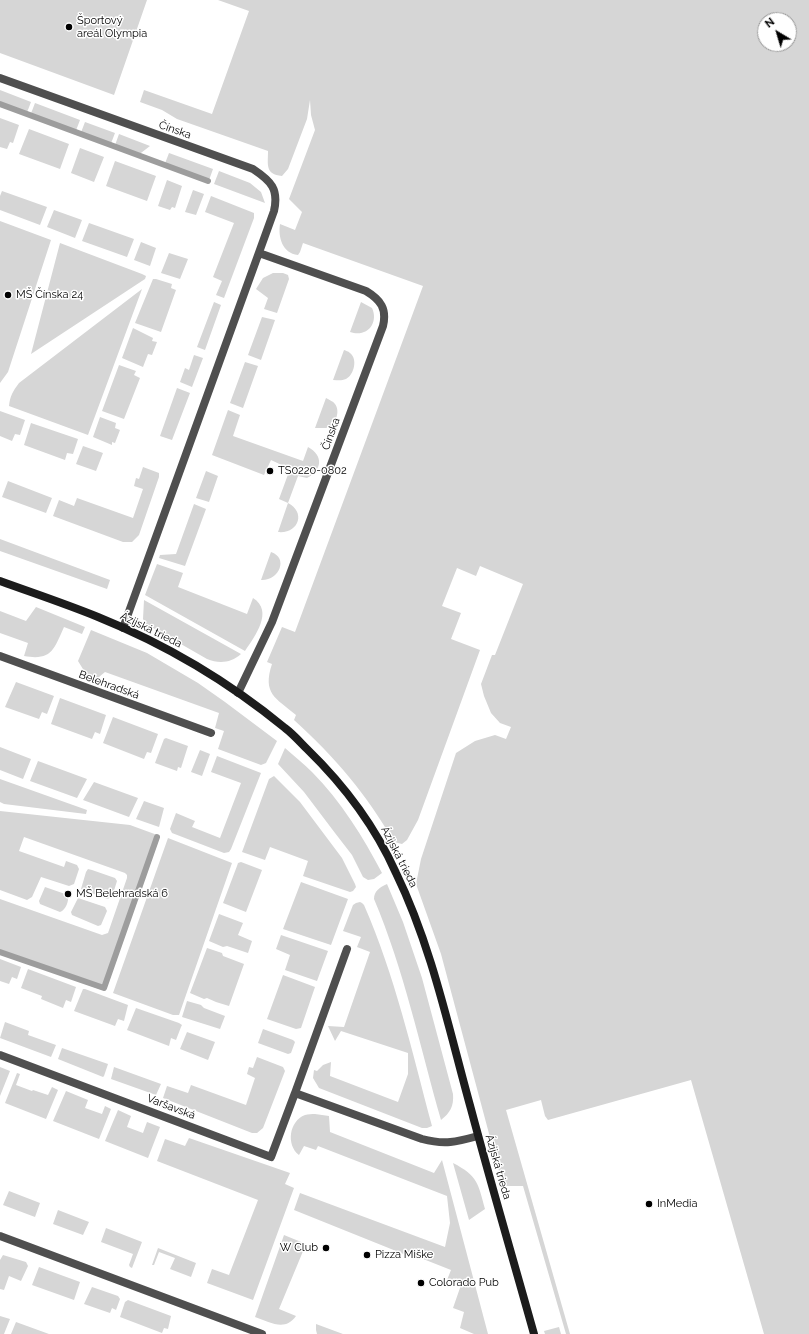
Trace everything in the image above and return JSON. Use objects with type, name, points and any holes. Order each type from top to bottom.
[{"type":"street","name":"Čínska","points":[[0,78],[252,169],[261,174],[273,188],[276,195],[274,211],[123,628]]},
{"type":"street","name":"Čínska","points":[[238,693],[272,622],[383,326],[385,316],[383,308],[379,302],[366,291],[259,253]]},
{"type":"street","name":"Ázijská trieda","points":[[0,581],[98,617],[162,647],[197,666],[238,693],[286,729],[333,776],[360,810],[383,847],[396,872],[423,941],[437,985],[534,1334]]},
{"type":"street","name":"Belehradská","points":[[0,656],[211,734]]},
{"type":"street","name":"Varšavská","points":[[0,1055],[271,1157],[347,949]]},
{"type":"street","points":[[294,1093],[432,1142],[452,1143],[478,1136]]},
{"type":"street","points":[[0,1236],[262,1334]]},
{"type":"shaded area","name":"Športový areál Olympia","points":[[0,0],[147,0],[114,95],[0,53]]},
{"type":"shaded area","points":[[218,0],[809,0],[809,1334],[764,1334],[691,1080],[548,1120],[545,1116],[541,1100],[506,1110],[570,1334],[566,1334],[523,1186],[503,1186],[441,954],[416,884],[421,859],[456,753],[475,741],[495,735],[506,739],[511,727],[500,723],[491,713],[481,684],[492,655],[495,655],[523,584],[480,566],[476,576],[457,568],[442,606],[461,613],[451,639],[480,650],[418,820],[407,840],[402,844],[394,842],[373,808],[337,762],[294,720],[296,715],[273,694],[270,689],[269,682],[269,674],[272,664],[267,662],[282,627],[295,632],[423,286],[303,243],[298,255],[288,251],[282,244],[280,224],[295,230],[302,212],[289,199],[315,130],[311,115],[310,100],[307,119],[288,169],[282,176],[270,171],[268,165],[268,151],[177,119],[162,110],[140,102],[144,90],[212,114],[249,11]]},
{"type":"shaded area","points":[[0,90],[31,102],[26,115],[0,105]]},
{"type":"shaded area","points":[[35,103],[80,120],[75,133],[30,116]]},
{"type":"shaded area","points":[[0,118],[19,125],[13,143],[10,142],[7,149],[0,147]]},
{"type":"shaded area","points":[[85,122],[115,133],[110,146],[80,135]]},
{"type":"shaded area","points":[[29,129],[69,144],[60,169],[19,154]]},
{"type":"shaded area","points":[[119,134],[150,146],[137,156],[114,148]]},
{"type":"shaded area","points":[[80,148],[104,157],[94,182],[71,173]]},
{"type":"shaded area","points":[[169,153],[213,169],[208,183],[164,166]]},
{"type":"shaded area","points":[[115,161],[156,176],[147,201],[106,186]]},
{"type":"shaded area","points":[[219,171],[250,183],[261,192],[265,203],[214,184]]},
{"type":"shaded area","points":[[167,180],[182,186],[175,208],[172,207],[170,210],[158,206]]},
{"type":"shaded area","points":[[193,190],[204,194],[196,215],[185,212]]},
{"type":"shaded area","points":[[2,191],[47,207],[40,225],[0,210],[0,196]]},
{"type":"shaded area","points":[[211,196],[254,213],[254,218],[224,298],[216,295],[222,281],[213,277],[234,223],[205,212]]},
{"type":"shaded area","points":[[54,210],[82,220],[75,238],[47,227]]},
{"type":"shaded area","points":[[0,221],[51,240],[8,372],[0,383]]},
{"type":"shaded area","points":[[89,223],[134,239],[127,257],[82,241]]},
{"type":"shaded area","points":[[141,242],[156,248],[150,266],[134,260]]},
{"type":"shaded area","points":[[60,243],[146,276],[145,279],[31,354]]},
{"type":"shaded area","points":[[169,253],[188,259],[180,279],[161,273]]},
{"type":"shaded area","points":[[273,273],[283,273],[288,275],[289,279],[277,313],[264,309],[268,298],[256,289],[263,278]]},
{"type":"shaded area","points":[[153,279],[172,284],[171,288],[176,290],[161,332],[135,323]]},
{"type":"shaded area","points":[[142,289],[88,435],[9,406],[12,394],[19,383]]},
{"type":"shaded area","points":[[214,302],[221,305],[205,350],[197,347]]},
{"type":"shaded area","points":[[361,302],[372,308],[374,314],[373,324],[362,333],[350,332]]},
{"type":"shaded area","points":[[262,317],[275,320],[261,360],[248,355]]},
{"type":"shaded area","points":[[133,328],[153,338],[152,341],[157,342],[152,355],[148,354],[143,367],[122,358]]},
{"type":"shaded area","points":[[344,350],[354,359],[353,371],[346,379],[333,380]]},
{"type":"shaded area","points":[[194,355],[203,358],[192,387],[180,382],[185,368],[189,370]]},
{"type":"shaded area","points":[[245,362],[258,366],[243,408],[230,403]]},
{"type":"shaded area","points":[[119,365],[136,371],[134,375],[140,378],[124,419],[102,411]]},
{"type":"shaded area","points":[[177,388],[190,393],[172,440],[160,436]]},
{"type":"shaded area","points":[[326,398],[333,402],[337,407],[336,418],[329,427],[315,428]]},
{"type":"shaded area","points":[[228,410],[240,415],[233,436],[303,461],[308,447],[317,455],[319,463],[316,471],[307,478],[298,476],[288,503],[279,499],[290,469],[271,460],[264,475],[212,455]]},
{"type":"shaded area","points":[[0,411],[25,420],[20,435],[15,434],[12,441],[0,436]]},
{"type":"shaded area","points":[[100,417],[116,423],[115,428],[120,430],[115,443],[112,442],[112,445],[93,437]]},
{"type":"shaded area","points":[[31,423],[78,439],[73,454],[67,453],[65,460],[24,445]]},
{"type":"shaded area","points":[[83,446],[103,453],[96,471],[76,464]]},
{"type":"shaded area","points":[[143,467],[159,473],[159,477],[139,535],[132,542],[123,542],[53,516],[59,500],[74,506],[77,498],[133,518],[143,489],[134,486],[136,478],[139,479]]},
{"type":"shaded area","points":[[206,471],[218,476],[209,502],[196,498]]},
{"type":"shaded area","points":[[8,481],[52,498],[46,513],[2,497]]},
{"type":"shaded area","points":[[288,503],[294,507],[297,512],[298,522],[291,530],[278,532]]},
{"type":"shaded area","points":[[194,504],[206,509],[185,566],[159,558],[160,555],[176,554]]},
{"type":"shaded area","points":[[0,539],[110,580],[107,589],[0,551]]},
{"type":"shaded area","points":[[271,552],[280,559],[280,569],[273,577],[261,580]]},
{"type":"shaded area","points":[[157,564],[183,573],[178,587],[247,614],[253,598],[259,603],[262,610],[261,624],[245,651],[145,595]]},
{"type":"shaded area","points":[[144,600],[241,654],[225,662],[216,662],[207,659],[146,624],[143,619]]},
{"type":"shaded area","points":[[36,607],[85,627],[82,634],[64,627],[51,652],[41,657],[24,656],[28,643],[0,633],[0,611],[26,621]]},
{"type":"shaded area","points":[[91,630],[147,653],[198,683],[277,741],[266,763],[261,765],[218,749],[224,731],[215,728],[219,713],[105,672],[93,682],[78,661]]},
{"type":"shaded area","points":[[16,682],[54,696],[47,714],[42,712],[39,719],[5,707]]},
{"type":"shaded area","points":[[60,698],[106,715],[100,734],[95,732],[92,739],[51,724]]},
{"type":"shaded area","points":[[113,717],[158,734],[151,753],[147,752],[144,759],[103,743]]},
{"type":"shaded area","points":[[166,738],[188,746],[181,768],[178,767],[177,771],[155,763],[164,739]]},
{"type":"shaded area","points":[[0,747],[31,759],[23,779],[0,770]]},
{"type":"shaded area","points":[[285,748],[323,783],[351,820],[382,873],[374,879],[368,880],[363,877],[352,855],[304,792],[278,764]]},
{"type":"shaded area","points":[[200,750],[210,754],[202,776],[191,772]]},
{"type":"shaded area","points":[[217,756],[261,773],[231,849],[229,852],[224,853],[172,833],[170,829],[176,813],[195,821],[192,827],[220,838],[241,783],[211,772]]},
{"type":"shaded area","points":[[38,761],[87,779],[77,798],[30,781]]},
{"type":"shaded area","points":[[274,776],[300,802],[342,858],[356,887],[353,891],[350,892],[303,876],[308,861],[270,847],[265,860],[242,852],[269,779]]},
{"type":"shaded area","points":[[0,779],[87,810],[86,814],[4,804],[0,802]]},
{"type":"shaded area","points":[[94,782],[138,798],[129,817],[83,800]]},
{"type":"shaded area","points":[[144,801],[164,808],[159,827],[136,819]]},
{"type":"shaded area","name":"MŠ Belehradská 6","points":[[0,811],[130,825],[160,836],[105,991],[0,954],[0,899],[102,935],[108,933],[127,875],[24,837],[19,851],[64,867],[66,861],[77,865],[79,869],[74,884],[69,886],[41,877],[32,897],[27,900],[0,890]]},
{"type":"shaded area","points":[[168,838],[232,863],[179,1015],[173,1015],[113,993]]},
{"type":"shaded area","points":[[241,862],[262,870],[246,912],[223,903],[238,863]]},
{"type":"shaded area","points":[[88,869],[115,878],[117,881],[112,897],[107,899],[81,889]]},
{"type":"shaded area","points":[[301,882],[348,899],[331,945],[283,929]]},
{"type":"shaded area","points":[[387,884],[403,922],[422,978],[453,1094],[451,1109],[441,1120],[403,981],[385,926],[374,899],[378,890]]},
{"type":"shaded area","points":[[45,887],[68,895],[67,905],[62,911],[60,912],[40,904],[39,901]]},
{"type":"shaded area","points":[[78,898],[105,907],[107,911],[101,925],[98,926],[72,915],[71,912]]},
{"type":"shaded area","points":[[360,902],[364,905],[375,932],[394,986],[432,1126],[427,1128],[422,1128],[319,1088],[313,1078],[314,1070],[317,1071],[323,1065],[331,1062],[330,1076],[398,1102],[408,1074],[408,1053],[341,1031],[335,1041],[328,1026],[344,1027],[370,952],[357,947],[361,937],[343,931],[353,905]]},
{"type":"shaded area","points":[[219,914],[243,923],[238,935],[252,941],[248,953],[227,946],[223,947],[209,941]]},
{"type":"shaded area","points":[[281,935],[328,951],[317,981],[285,970],[290,955],[276,949]]},
{"type":"shaded area","points":[[207,948],[222,953],[223,956],[244,964],[229,1006],[207,998],[204,999],[190,993]]},
{"type":"shaded area","points":[[0,959],[21,967],[17,979],[12,977],[9,984],[0,981]]},
{"type":"shaded area","points":[[28,969],[76,987],[71,1002],[66,1000],[63,1008],[41,999],[42,996],[21,988]]},
{"type":"shaded area","points":[[283,975],[315,987],[301,1028],[296,1029],[267,1019]]},
{"type":"shaded area","points":[[83,989],[128,1005],[124,1021],[118,1019],[115,1026],[74,1011]]},
{"type":"shaded area","points":[[187,1001],[201,1005],[204,1008],[225,1016],[220,1029],[182,1017]]},
{"type":"shaded area","points":[[136,1008],[182,1025],[176,1040],[171,1038],[169,1046],[127,1030]]},
{"type":"shaded area","points":[[5,1022],[29,1031],[28,1035],[56,1045],[51,1057],[0,1038]]},
{"type":"shaded area","points":[[263,1029],[293,1040],[295,1042],[291,1053],[288,1054],[258,1043]]},
{"type":"shaded area","points":[[187,1032],[215,1042],[208,1060],[180,1049]]},
{"type":"shaded area","points":[[62,1048],[108,1064],[104,1076],[103,1077],[58,1059]]},
{"type":"shaded area","points":[[257,1057],[283,1067],[285,1071],[263,1128],[257,1133],[252,1133],[163,1098],[167,1086],[188,1093],[191,1085],[246,1105],[255,1078],[247,1074],[249,1067],[253,1068]]},
{"type":"shaded area","points":[[0,1067],[10,1071],[0,1096]]},
{"type":"shaded area","points":[[114,1067],[161,1084],[156,1095],[111,1079]]},
{"type":"shaded area","points":[[17,1073],[20,1074],[16,1085],[48,1095],[52,1087],[58,1090],[46,1119],[5,1103]]},
{"type":"shaded area","points":[[66,1091],[88,1100],[85,1108],[102,1114],[105,1106],[111,1109],[99,1139],[53,1121]]},
{"type":"shaded area","points":[[118,1110],[131,1116],[127,1127],[143,1133],[147,1122],[160,1127],[148,1158],[105,1141]]},
{"type":"shaded area","points":[[315,1114],[329,1116],[330,1132],[434,1173],[442,1160],[488,1334],[474,1334],[460,1328],[464,1312],[453,1308],[461,1285],[447,1280],[451,1270],[413,1255],[411,1257],[294,1210],[300,1193],[445,1247],[450,1223],[447,1196],[318,1146],[316,1150],[304,1146],[299,1155],[295,1151],[292,1145],[291,1134],[295,1122],[306,1115]]},
{"type":"shaded area","points":[[189,1138],[290,1173],[285,1184],[294,1188],[253,1300],[207,1283],[212,1269],[229,1275],[258,1200],[157,1161],[165,1139],[185,1146]]},
{"type":"shaded area","points":[[453,1163],[472,1176],[481,1193],[485,1209],[469,1220]]},
{"type":"shaded area","points":[[9,1191],[40,1203],[35,1217],[3,1205]]},
{"type":"shaded area","points":[[58,1210],[89,1222],[83,1235],[53,1224]]},
{"type":"shaded area","points":[[106,1228],[142,1242],[132,1268],[129,1265],[133,1254],[101,1242]]},
{"type":"shaded area","points":[[284,1235],[306,1244],[279,1309],[296,1316],[292,1321],[282,1325],[255,1317]]},
{"type":"shaded area","points":[[158,1248],[196,1263],[191,1277],[170,1269],[175,1258],[159,1252],[154,1265],[152,1265]]},
{"type":"shaded area","points":[[3,1255],[26,1262],[28,1266],[21,1281],[9,1276],[4,1290],[0,1289],[0,1260]]},
{"type":"shaded area","points":[[39,1267],[80,1282],[74,1300],[32,1285]]},
{"type":"shaded area","points":[[92,1287],[118,1296],[120,1299],[116,1310],[112,1308],[110,1313],[84,1304]]},
{"type":"shaded area","points":[[128,1300],[171,1316],[168,1329],[164,1328],[162,1333],[120,1317],[125,1302]]},
{"type":"shaded area","points":[[0,1316],[10,1319],[4,1334],[0,1334]]},
{"type":"shaded area","points":[[16,1322],[49,1334],[11,1334]]},
{"type":"shaded area","points":[[316,1324],[343,1334],[317,1334]]},
{"type":"shaded area","points":[[559,1327],[561,1334],[545,1334],[544,1331]]},
{"type":"waterway","points":[[0,104],[208,181]]},
{"type":"waterway","points":[[0,952],[104,988],[157,837]]},
{"type":"place","name":"Športový areál Olympia","points":[[69,27]]},
{"type":"place","name":"MŠ Čínska 24","points":[[8,295]]},
{"type":"place","name":"TS0220-0802","points":[[270,471]]},
{"type":"place","name":"MŠ Belehradská 6","points":[[68,894]]},
{"type":"place","name":"InMedia","points":[[649,1204]]},
{"type":"place","name":"W Club","points":[[326,1248]]},
{"type":"place","name":"Pizza Miške","points":[[367,1255]]},
{"type":"place","name":"Colorado Pub","points":[[421,1283]]}]
